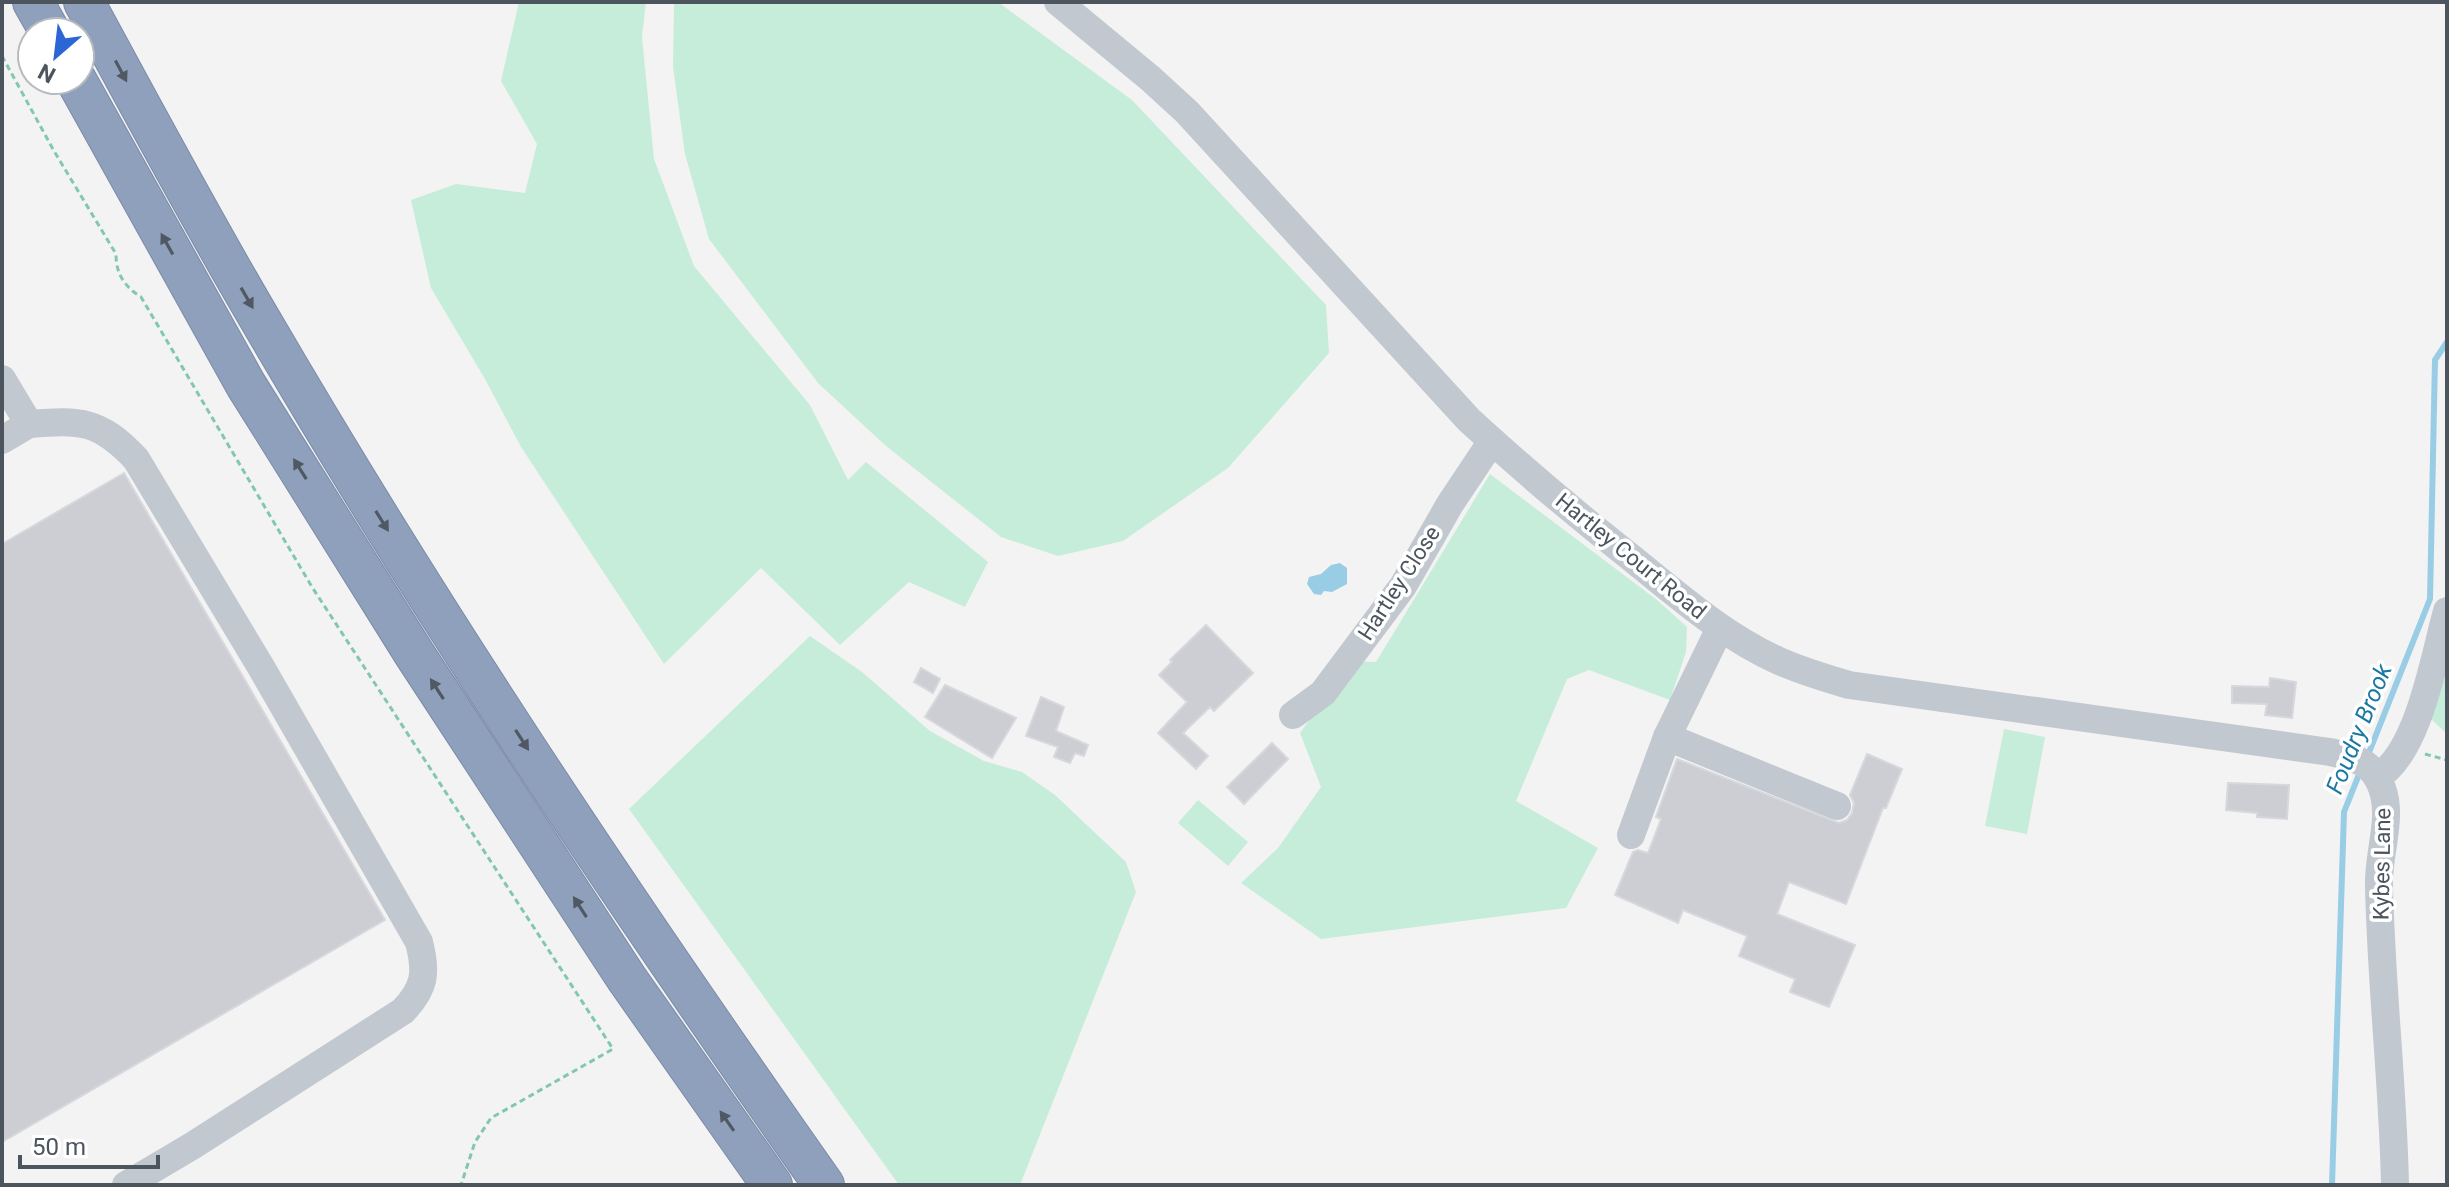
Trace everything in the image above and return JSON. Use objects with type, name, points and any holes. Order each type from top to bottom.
[{"type":"highway","points":[[84,2],[178,176],[338,450],[662,955],[824,1185]]},
{"type":"highway","points":[[85,96],[246,385],[415,655],[627,979],[772,1185]]},
{"type":"street","name":"Hartley Court Road","points":[[1058,2],[1187,112],[1469,420],[1603,535],[1720,628],[1777,661],[1849,685],[2330,752],[2369,768]]},
{"type":"street","points":[[2,379],[29,424]]},
{"type":"street","points":[[2,440],[29,424],[67,421],[95,426],[120,442],[136,459],[261,667],[419,942],[425,964],[416,997],[403,1011],[126,1185]]},
{"type":"street","name":"Hartley Close","points":[[1293,715],[1323,693],[1403,586],[1450,504],[1492,441]]},
{"type":"street","name":"Kybes Lane","points":[[2369,768],[2389,771],[2406,748],[2447,611]]},
{"type":"street","points":[[1631,835],[1667,737],[1720,628]]},
{"type":"street","points":[[1667,737],[1837,806]]},
{"type":"street","name":"Kybes Lane","points":[[2369,768],[2383,790],[2386,808],[2378,881],[2395,1185]]},
{"type":"path","points":[[2,56],[116,254],[116,269],[129,289],[141,297],[312,587],[613,1049],[491,1118],[475,1142],[461,1185]]},
{"type":"green space","points":[[519,2],[646,2],[642,37],[654,159],[694,266],[810,405],[848,480],[866,462],[988,562],[965,607],[909,582],[840,645],[761,568],[664,664],[521,447],[431,288],[411,200],[456,184],[525,193],[537,144],[501,81]]},
{"type":"green space","points":[[674,2],[998,2],[1132,100],[1326,305],[1329,353],[1228,468],[1123,541],[1058,556],[1001,537],[886,446],[818,383],[709,239],[685,154],[673,67]]},
{"type":"green space","points":[[1490,474],[1657,600],[1687,627],[1686,652],[1670,700],[1589,670],[1567,679],[1516,801],[1598,848],[1566,908],[1321,939],[1241,883],[1278,848],[1321,787],[1300,733],[1350,661],[1376,662]]},
{"type":"green space","points":[[810,636],[862,672],[930,731],[984,761],[1022,772],[1055,795],[1126,862],[1136,892],[1020,1185],[899,1185],[629,809]]},
{"type":"green space","points":[[2447,663],[2447,734],[2430,718]]},
{"type":"green space","points":[[2004,729],[2045,737],[2027,834],[1985,826]]},
{"type":"green space","points":[[1198,800],[1248,842],[1228,866],[1178,823]]},
{"type":"water","points":[[1340,563],[1347,568],[1347,584],[1332,592],[1314,594],[1307,584],[1309,577]]},
{"type":"building","points":[[124,473],[385,920],[2,1142],[2,544]]},
{"type":"building","points":[[1206,625],[1253,673],[1214,711],[1210,707],[1183,733],[1208,756],[1196,769],[1158,733],[1187,702],[1159,675]]},
{"type":"building","points":[[921,668],[940,679],[933,693],[914,682]]},
{"type":"building","points":[[2270,678],[2296,682],[2292,718],[2265,715],[2267,704],[2232,703],[2232,686],[2269,687]]},
{"type":"building","points":[[945,685],[1016,718],[992,758],[925,717]]},
{"type":"building","points":[[1041,697],[1064,707],[1056,731],[1088,745],[1084,756],[1075,753],[1070,763],[1054,757],[1058,747],[1026,736]]},
{"type":"building","points":[[1272,743],[1288,759],[1244,804],[1227,787]]},
{"type":"building","points":[[1867,754],[1902,769],[1886,808],[1883,808],[1846,904],[1789,882],[1777,914],[1855,945],[1829,1007],[1790,992],[1795,979],[1739,956],[1747,936],[1683,910],[1678,923],[1615,895],[1633,852],[1648,853],[1661,819],[1656,817],[1677,759],[1839,823],[1847,820],[1852,813],[1854,803],[1850,795]]},
{"type":"building","points":[[2228,783],[2289,785],[2287,819],[2257,817],[2257,813],[2226,810]]},
{"type":"waterway","name":"Foudry Brook","points":[[2368,755],[2430,599],[2435,360],[2447,342]]},
{"type":"waterway","name":"Foudry Brook","points":[[2332,1185],[2344,812],[2360,772]]}]
